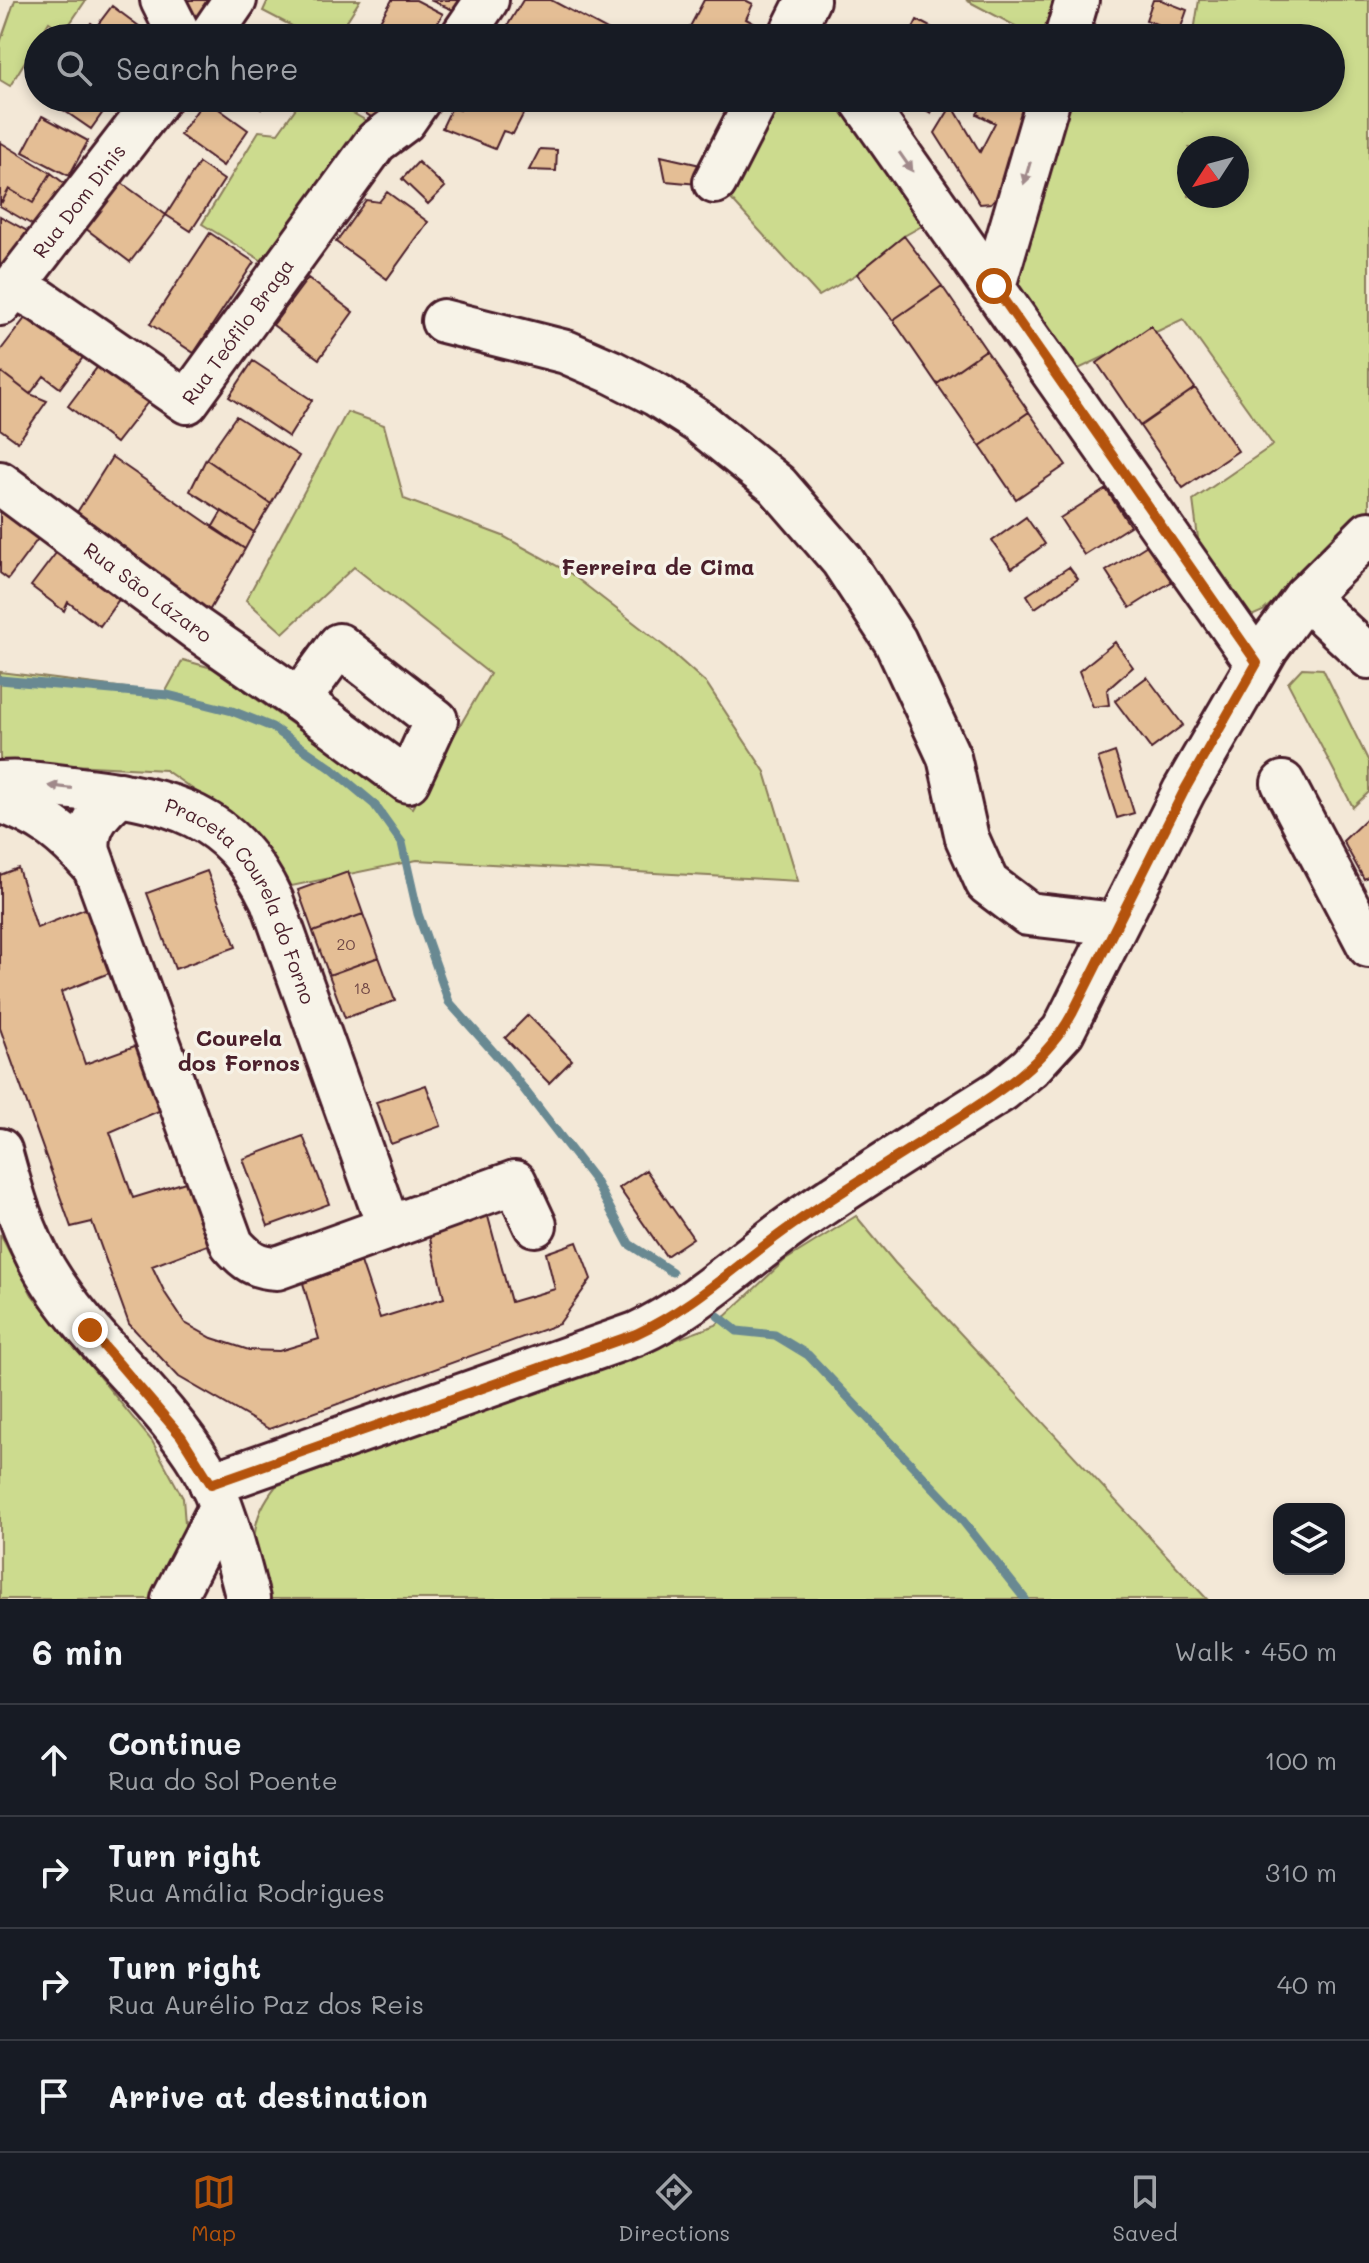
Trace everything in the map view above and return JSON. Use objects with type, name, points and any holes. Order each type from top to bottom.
[{"type":"street","points":[[162,0],[174,24]]},
{"type":"street","points":[[219,24],[235,0]]},
{"type":"street","points":[[471,24],[487,0]]},
{"type":"street","points":[[1070,24],[1077,0]]},
{"type":"street","name":"Rua Dom Dinis","points":[[7,295],[148,112]]},
{"type":"street","name":"Rua Teófilo Braga","points":[[7,295],[41,301],[187,402],[376,142],[404,121],[410,112]]},
{"type":"street","points":[[715,182],[751,112]]},
{"type":"street","points":[[870,112],[1257,663]]},
{"type":"street","points":[[994,286],[1045,112]]},
{"type":"street","points":[[443,321],[566,352],[612,372],[657,395],[699,422],[777,485],[842,560],[895,641],[949,757],[967,838],[987,883],[1028,914],[1116,924]]},
{"type":"street","name":"Rua São Lázaro","points":[[0,483],[198,630],[299,700]]},
{"type":"street","points":[[173,1599],[216,1496],[667,1320],[694,1303],[792,1226],[1002,1090],[1030,1067],[1063,1031],[1184,791],[1257,663],[1316,585],[1369,533]]},
{"type":"street","points":[[1316,585],[1369,625]]},
{"type":"street","points":[[1316,585],[1369,657]]},
{"type":"street","name":"Praceta Courela do Forno","points":[[0,783],[120,794],[172,805],[213,826],[247,857],[272,901],[389,1228]]},
{"type":"street","points":[[1283,783],[1369,946]]},
{"type":"street","points":[[120,794],[92,825],[88,843],[94,867],[232,1244],[245,1259],[260,1268],[277,1268],[515,1182],[535,1225]]},
{"type":"street","points":[[0,801],[48,822],[69,839],[94,867]]},
{"type":"street","points":[[0,1150],[19,1213],[45,1270],[90,1330],[181,1436],[216,1496],[248,1599]]},
{"type":"street","points":[[207,1599],[216,1496]]},
{"type":"green space","points":[[15,0],[86,0],[70,24],[24,24],[24,63],[10,86],[0,80],[0,43]]},
{"type":"green space","points":[[268,0],[360,0],[345,24],[288,24],[263,11]]},
{"type":"green space","points":[[966,0],[1063,0],[1056,24],[1011,24]]},
{"type":"green space","points":[[1199,0],[1369,0],[1369,515],[1263,611],[1247,618],[1200,554],[1193,500],[1273,445],[1183,319],[1068,374],[1006,284],[1056,112],[1345,112],[1345,24],[1195,24]]},
{"type":"green space","points":[[293,112],[351,112],[365,120],[264,262],[202,224],[259,131],[278,133]]},
{"type":"green space","points":[[768,112],[854,112],[929,222],[904,236],[857,274],[819,296],[729,197]]},
{"type":"green space","points":[[347,412],[384,425],[404,499],[503,536],[570,573],[668,649],[707,684],[765,772],[798,881],[417,860],[287,887],[227,813],[165,770],[0,761],[0,672],[165,693],[183,660],[212,668],[412,808],[490,674],[354,567],[283,633],[246,600]]},
{"type":"green space","points":[[1302,668],[1323,669],[1369,762],[1369,792],[1353,807],[1288,683]]},
{"type":"green space","points":[[856,1216],[895,1263],[1207,1599],[265,1599],[256,1553],[256,1527],[259,1514],[276,1486],[716,1325],[784,1261]]},
{"type":"green space","points":[[0,1234],[32,1295],[152,1441],[183,1498],[186,1537],[161,1599],[0,1599]]},
{"type":"building","points":[[184,0],[218,0],[200,24],[196,24]]},
{"type":"building","points":[[392,0],[416,0],[443,14],[437,24],[378,24]]},
{"type":"building","points":[[430,0],[465,0],[460,13]]},
{"type":"building","points":[[523,0],[551,0],[596,24],[508,24]]},
{"type":"building","points":[[704,0],[745,0],[753,4],[746,19],[755,24],[691,24]]},
{"type":"building","points":[[1153,0],[1187,10],[1182,24],[1156,24],[1146,20]]},
{"type":"building","points":[[112,6],[136,24],[98,24]]},
{"type":"building","points":[[66,112],[103,112],[91,129]]},
{"type":"building","points":[[196,112],[223,112],[248,130],[223,166],[180,135]]},
{"type":"building","points":[[363,112],[387,112],[381,123]]},
{"type":"building","points":[[450,112],[524,112],[513,134],[503,131],[495,149],[442,128]]},
{"type":"building","points":[[948,112],[956,112],[980,152],[995,123],[977,114],[1032,112],[1000,193],[991,203],[980,204],[935,133]]},
{"type":"building","points":[[42,116],[88,141],[69,176],[23,152]]},
{"type":"building","points":[[0,142],[51,173],[33,203],[9,189],[2,202],[0,200]]},
{"type":"building","points":[[540,149],[557,150],[556,171],[529,170]]},
{"type":"building","points":[[661,156],[709,167],[698,184],[666,181]]},
{"type":"building","points":[[418,162],[445,187],[428,204],[402,179]]},
{"type":"building","points":[[199,163],[224,180],[191,231],[166,215]]},
{"type":"building","points":[[51,173],[70,188],[43,231],[0,206],[0,200],[2,202],[9,189],[33,203]]},
{"type":"building","points":[[119,181],[166,215],[130,262],[85,228]]},
{"type":"building","points":[[387,192],[428,222],[387,279],[336,242],[366,200],[379,202]]},
{"type":"building","points":[[0,216],[27,231],[4,271],[0,268]]},
{"type":"building","points":[[210,233],[254,262],[194,353],[150,324]]},
{"type":"building","points":[[904,236],[942,286],[893,320],[857,274]]},
{"type":"building","points":[[308,278],[353,312],[319,359],[273,325]]},
{"type":"building","points":[[942,286],[986,350],[937,384],[893,320]]},
{"type":"building","points":[[32,309],[90,348],[60,388],[44,376],[30,394],[0,371],[0,351]]},
{"type":"building","points":[[1151,326],[1195,388],[1140,426],[1097,363]]},
{"type":"building","points":[[986,350],[1029,412],[980,446],[937,384]]},
{"type":"building","points":[[253,361],[312,400],[289,437],[229,397]]},
{"type":"building","points":[[99,365],[148,402],[116,443],[68,406]]},
{"type":"building","points":[[0,371],[30,394],[47,401],[18,442],[0,429]]},
{"type":"building","points":[[1195,388],[1238,451],[1183,488],[1140,426]]},
{"type":"building","points":[[1029,412],[1066,465],[1016,499],[980,446]]},
{"type":"building","points":[[236,416],[299,456],[271,504],[206,459]]},
{"type":"building","points":[[112,457],[245,549],[209,611],[76,514]]},
{"type":"building","points":[[206,459],[271,504],[254,532],[190,491]]},
{"type":"building","points":[[1106,489],[1130,526],[1084,555],[1060,518]]},
{"type":"building","points":[[3,508],[40,536],[8,579],[0,573],[0,512]]},
{"type":"building","points":[[222,511],[254,532],[245,549],[212,528]]},
{"type":"building","points":[[1026,517],[1045,544],[1012,568],[992,541]]},
{"type":"building","points":[[1152,542],[1176,579],[1130,608],[1106,571]]},
{"type":"building","points":[[59,549],[127,588],[100,626],[68,602],[64,611],[31,586]]},
{"type":"building","points":[[1069,567],[1078,579],[1035,608],[1027,595]]},
{"type":"building","points":[[1115,642],[1133,667],[1107,690],[1109,705],[1093,707],[1079,671]]},
{"type":"building","points":[[1147,677],[1183,725],[1151,749],[1115,701]]},
{"type":"building","points":[[1115,752],[1134,813],[1117,818],[1098,758]]},
{"type":"building","points":[[1369,816],[1369,876],[1364,879],[1343,841]]},
{"type":"building","points":[[18,868],[37,928],[92,906],[117,970],[61,992],[85,1064],[143,1043],[168,1107],[110,1132],[133,1198],[192,1180],[213,1243],[152,1266],[185,1323],[212,1338],[249,1350],[279,1351],[319,1339],[303,1283],[361,1262],[380,1318],[444,1298],[428,1230],[486,1209],[511,1302],[555,1289],[546,1253],[577,1242],[591,1279],[559,1324],[269,1429],[179,1377],[129,1324],[92,1222],[71,1227],[0,1028],[0,875]]},
{"type":"building","points":[[207,871],[236,947],[175,969],[147,893]]},
{"type":"building","points":[[348,872],[363,914],[313,932],[298,890]]},
{"type":"building","points":[[363,914],[379,957],[329,975],[313,932]]},
{"type":"building","points":[[379,957],[395,1001],[345,1018],[329,975]]},
{"type":"building","points":[[528,1015],[572,1060],[549,1083],[505,1038]]},
{"type":"building","points":[[426,1085],[441,1126],[391,1144],[376,1102]]},
{"type":"building","points":[[303,1136],[329,1204],[268,1226],[243,1159]]},
{"type":"building","points":[[646,1170],[693,1238],[666,1256],[619,1188]]},
{"type":"waterway","points":[[0,680],[168,695],[232,711],[272,727],[331,768],[374,804],[402,843],[418,914],[449,1002],[506,1066],[595,1181],[629,1244],[672,1272]]},
{"type":"waterway","points":[[718,1316],[737,1331],[775,1335],[808,1355],[951,1506],[1025,1599]]},
{"type":"district","name":"Ferreira de Cima","points":[[658,567]]},
{"type":"district","name":"Courela dos Fornos","points":[[239,1050]]},
{"type":"route","points":[[90,1330],[181,1436],[211,1484],[636,1334],[667,1320],[694,1303],[792,1226],[1002,1090],[1052,1045],[1072,1014],[1184,791],[1257,663],[994,286]]}]
